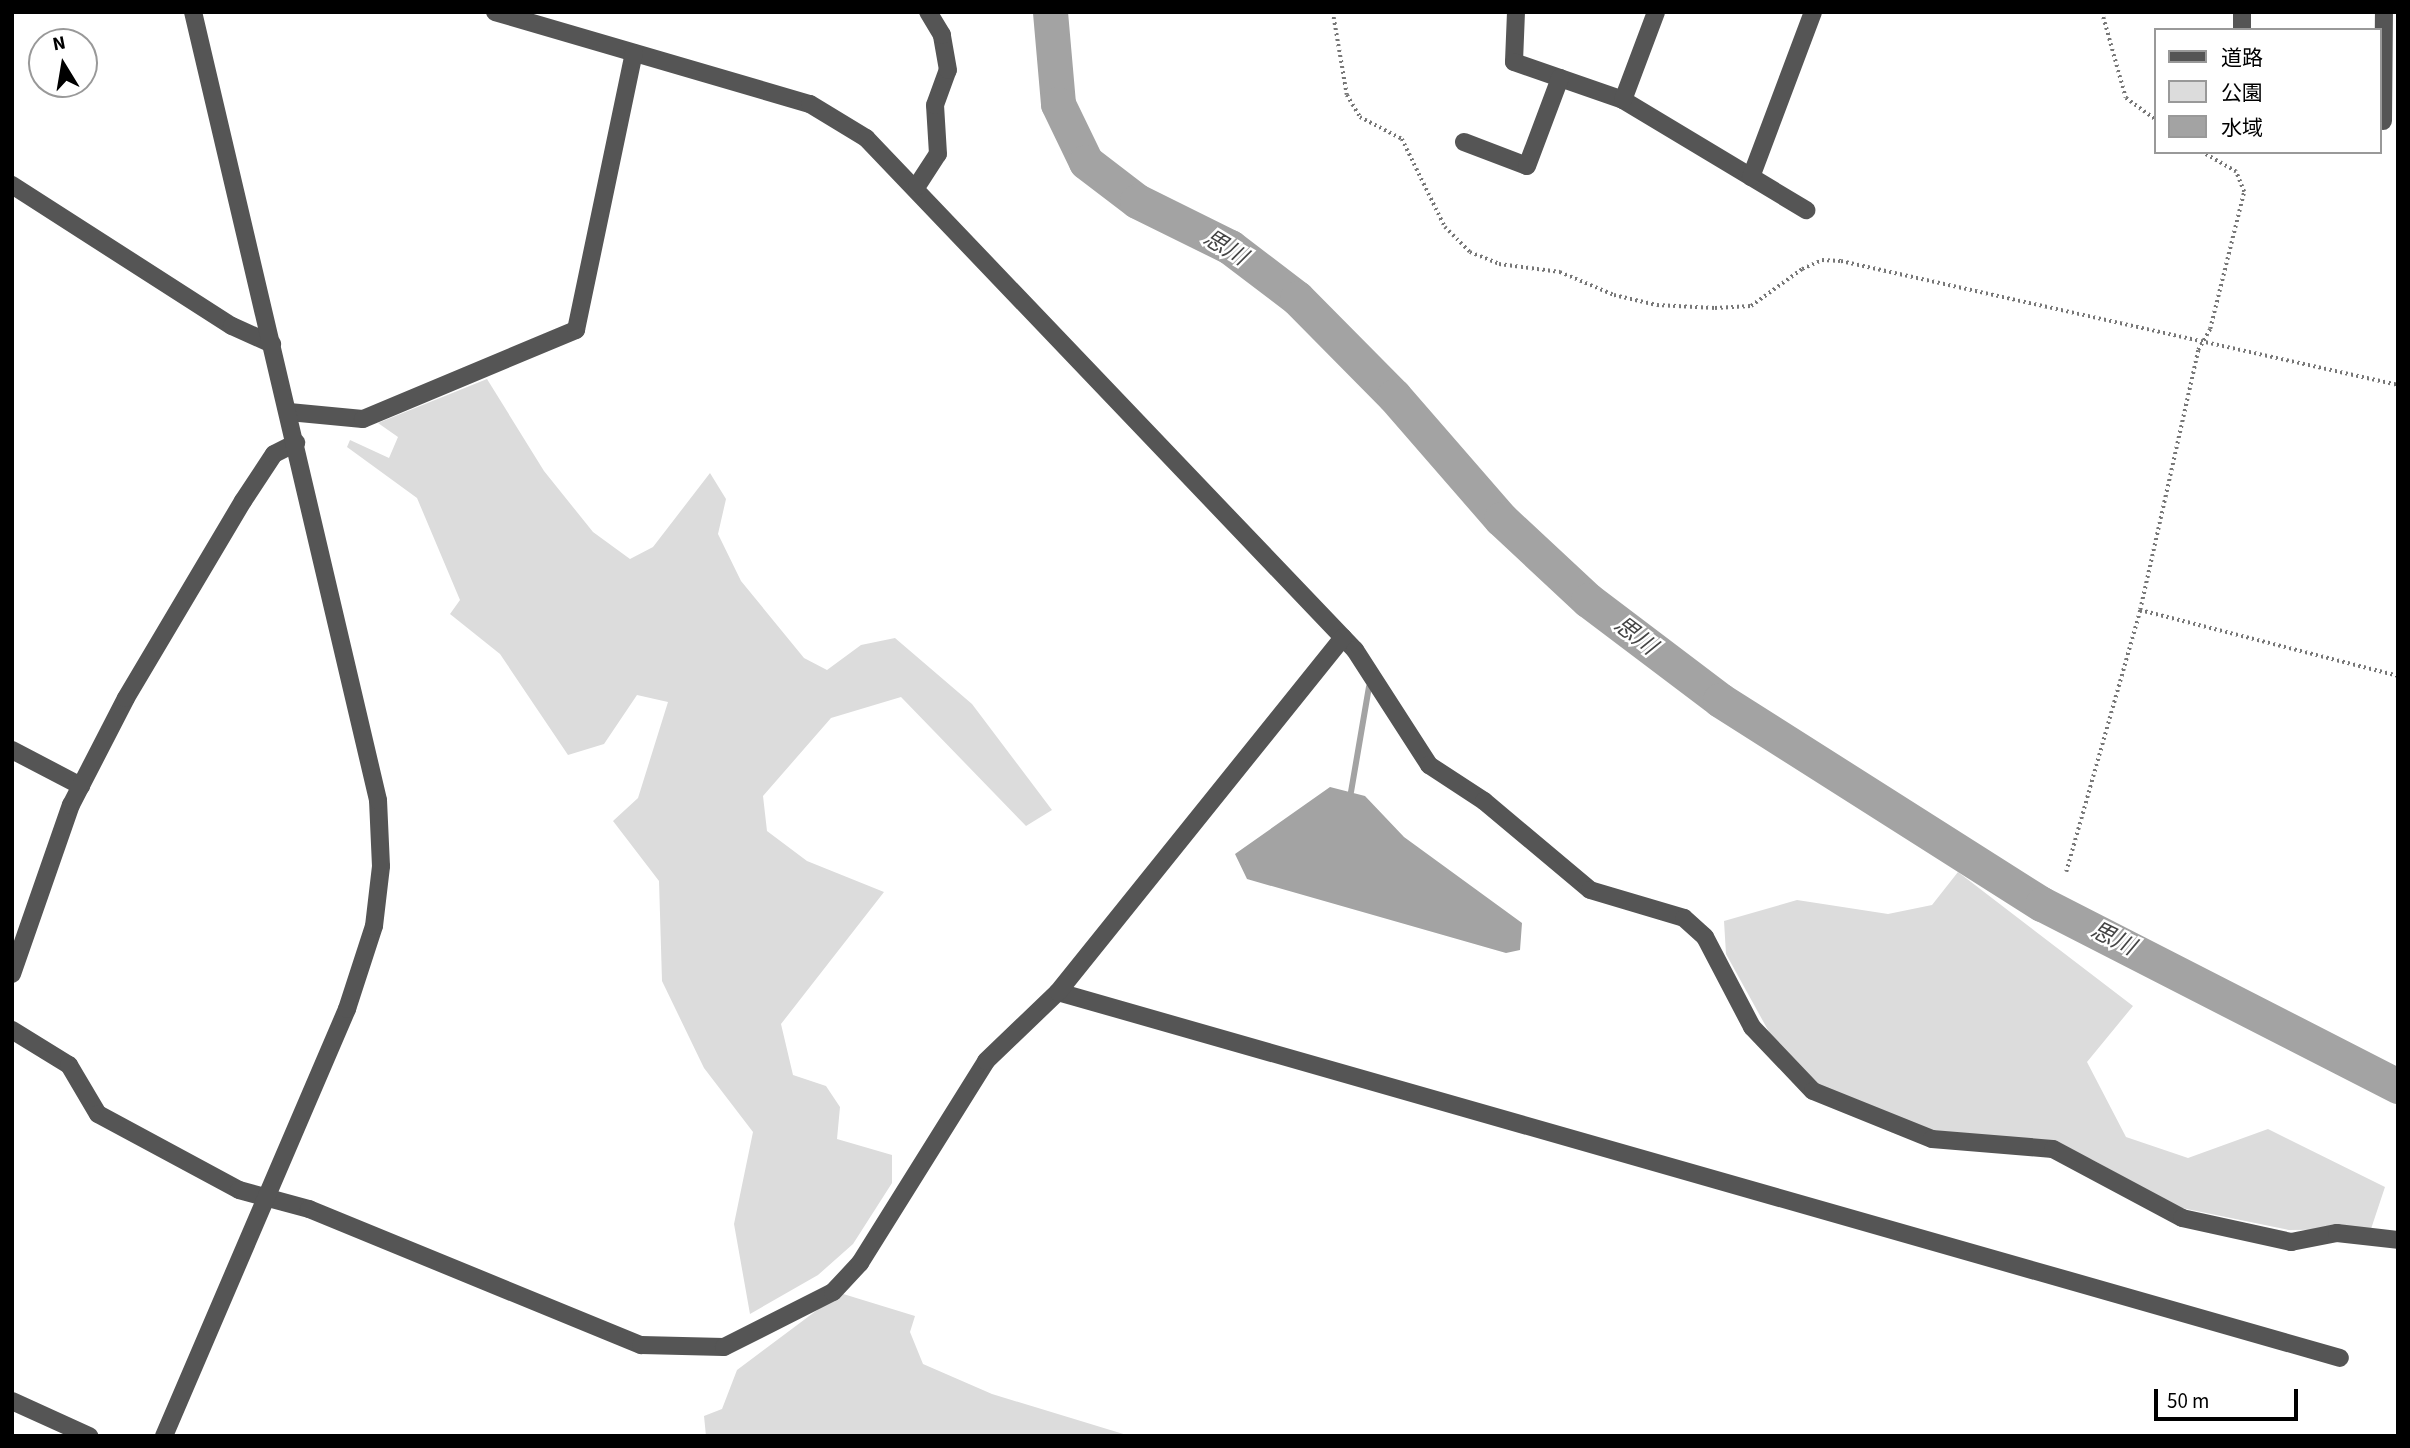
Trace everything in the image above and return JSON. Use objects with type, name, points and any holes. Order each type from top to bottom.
[{"type":"street","points":[[164,1436],[269,1198],[347,1009],[374,926],[381,866],[378,800],[193,12]]},
{"type":"street","points":[[495,12],[810,104],[866,138],[917,186],[1343,637],[1429,765],[1484,801],[1590,890],[1684,918],[1706,937],[1752,1027],[1813,1091],[1932,1139],[2053,1149],[2182,1218],[2291,1242],[2337,1233],[2398,1240]]},
{"type":"street","points":[[917,186],[938,154],[934,105],[948,70],[942,35],[928,12]]},
{"type":"street","points":[[1516,12],[1514,61],[1623,100],[1806,210]]},
{"type":"street","points":[[1623,100],[1656,12]]},
{"type":"street","points":[[1752,177],[1813,12]]},
{"type":"street","points":[[2384,12],[2387,123]]},
{"type":"street","points":[[289,412],[363,419],[576,330],[634,53]]},
{"type":"street","points":[[1464,142],[1527,166],[1560,78]]},
{"type":"street","points":[[12,185],[232,326],[272,344]]},
{"type":"street","points":[[12,974],[81,786],[243,501],[274,454],[296,443]]},
{"type":"street","points":[[12,1030],[69,1065],[98,1114],[239,1190],[269,1198],[641,1345],[723,1347],[833,1292],[860,1263],[986,1060],[1058,992],[1343,637]]},
{"type":"street","points":[[12,750],[81,786]]},
{"type":"street","points":[[1058,992],[2340,1358]]},
{"type":"street","points":[[12,1401],[89,1436]]},
{"type":"path","points":[[1333,12],[1347,95],[1360,117],[1402,139],[1445,228],[1470,252],[1499,264],[1560,272],[1614,295],[1657,305],[1715,308],[1751,306],[1802,269],[1822,260],[1841,261],[2017,305],[2204,340],[2398,385]]},
{"type":"path","points":[[2102,12],[2126,98],[2154,119]]},
{"type":"path","points":[[2066,872],[2140,610],[2204,340],[2244,192],[2236,172],[2205,154]]},
{"type":"path","points":[[2140,610],[2398,676]]},
{"type":"green space","points":[[487,379],[544,471],[593,532],[630,559],[653,547],[710,473],[726,499],[718,534],[741,581],[804,658],[827,670],[861,645],[895,638],[972,704],[1052,810],[1026,826],[901,697],[831,718],[763,796],[767,831],[807,861],[884,892],[781,1024],[793,1075],[826,1086],[840,1107],[837,1139],[892,1155],[892,1183],[853,1244],[818,1275],[750,1314],[734,1224],[753,1132],[704,1068],[662,981],[659,881],[613,821],[638,798],[668,702],[637,695],[604,744],[568,755],[500,654],[450,614],[460,600],[417,498],[347,447],[350,440],[389,458],[398,437],[378,423]]},
{"type":"green space","points":[[1958,872],[2133,1006],[2087,1062],[2126,1137],[2188,1158],[2268,1129],[2385,1187],[2371,1229],[2289,1230],[2177,1207],[2093,1160],[2034,1140],[1928,1130],[1825,1091],[1774,1041],[1726,954],[1724,921],[1797,900],[1888,914],[1932,905]]},
{"type":"green space","points":[[840,1293],[915,1316],[910,1332],[923,1364],[992,1394],[1130,1436],[706,1436],[704,1416],[722,1409],[737,1370]]},
{"type":"water","points":[[1330,787],[1365,796],[1404,837],[1522,923],[1520,950],[1506,953],[1247,879],[1235,854]]},
{"type":"waterway","name":"思川","points":[[1050,12],[1058,104],[1086,162],[1137,201],[1230,247],[1297,298],[1394,396],[1501,519],[1588,600],[1720,700],[2042,904],[2398,1086]]},
{"type":"waterway","points":[[1351,792],[1369,687]]}]
